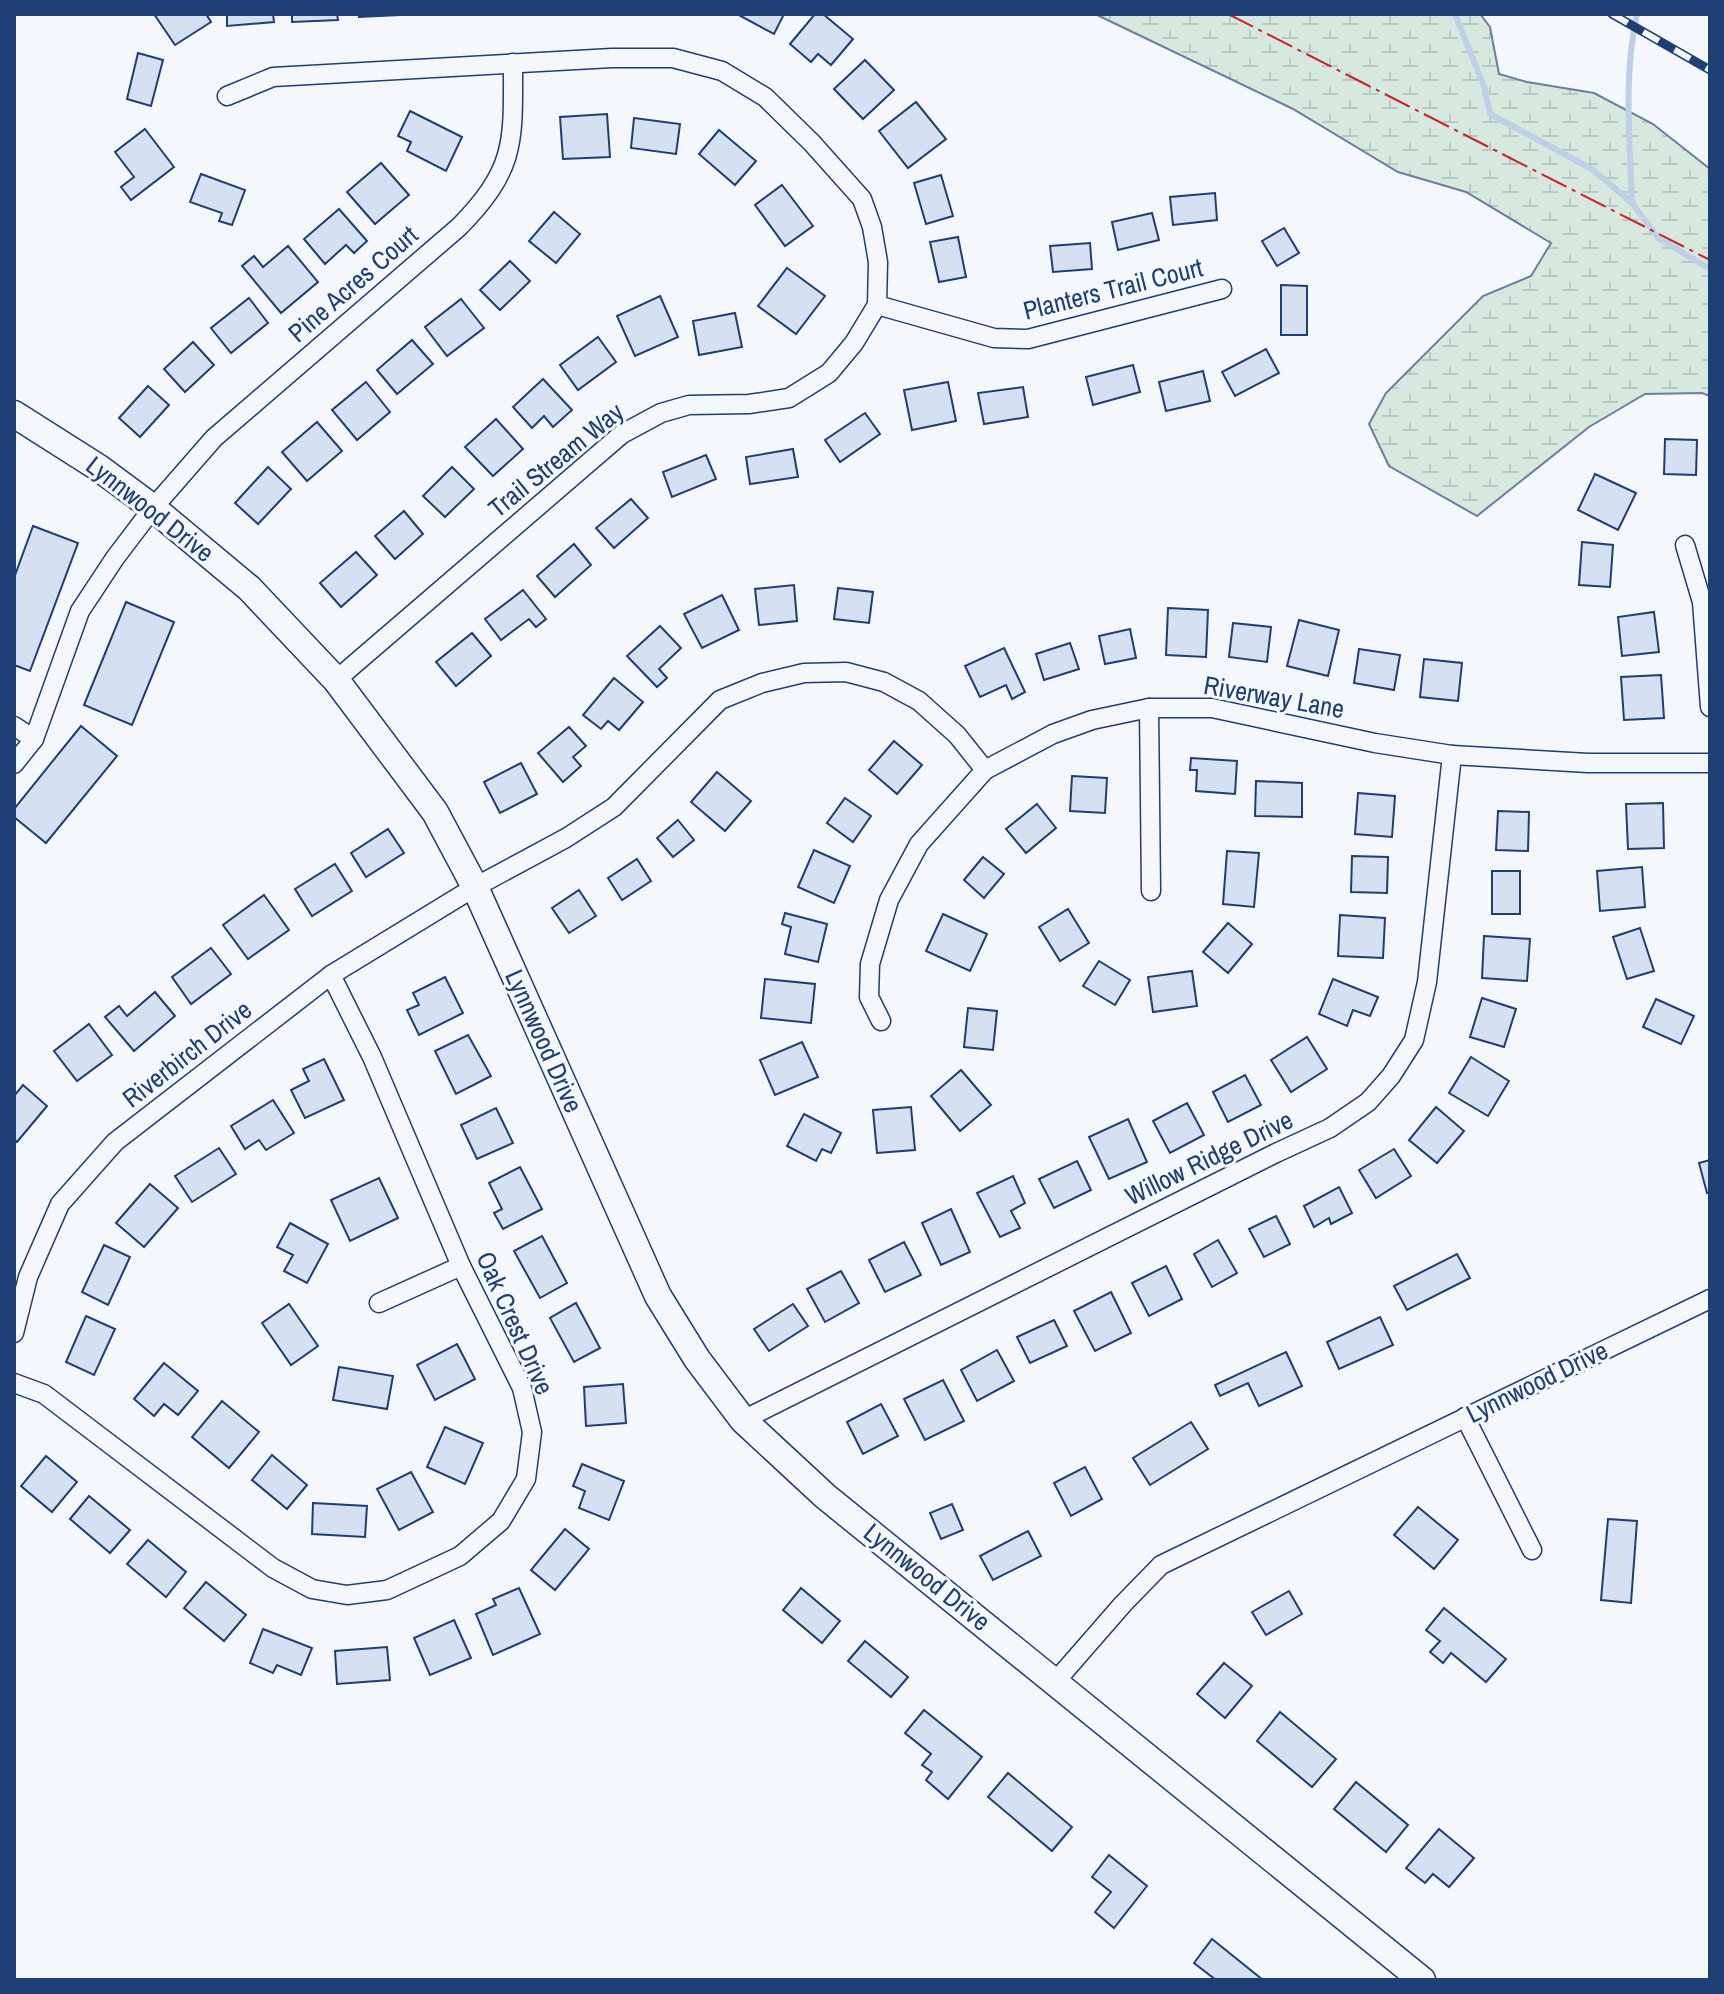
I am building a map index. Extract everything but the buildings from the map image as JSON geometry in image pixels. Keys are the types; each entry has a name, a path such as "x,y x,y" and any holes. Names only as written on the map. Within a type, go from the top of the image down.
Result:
{"street":[{"name":"Trail Stream Way","path":"227,96 273,77 612,58 673,58 722,71 765,97 862,199 872,227 878,262 877,305 854,343 829,373 789,398 749,404 689,405 661,413 622,434 336,680"},
{"name":"Pine Acres Court","path":"14,764 34,739 80,611 153,508 214,438 459,227 485,201 506,166 513,126 513,63"},
{"name":"Planters Trail Court","path":"877,305 994,338 1028,339 1222,289"},
{"name":"Lynnwood Drive","path":"14,414 99,468 153,508 249,588 336,680 435,812 475,887 658,1296 697,1359 743,1420 825,1496 1422,1980"},
{"path":"1685,545 1702,602 1710,707"},
{"name":"Riverbirch Drive","path":"14,1333 28,1277 60,1204 115,1142 331,975 614,807 720,700 762,683 804,673 846,672 884,682 919,701 957,735 985,770"},
{"path":"1149,708 1151,891"},
{"name":"Riverway Lane","path":"881,1021 869,997 870,964 889,900 919,844 985,770 1053,734 1092,720 1149,708 1212,708 1375,743 1452,755 1588,763 1710,763"},
{"path":"14,726 34,739"},
{"name":"Willow Ridge Drive","path":"743,1420 1330,1128 1368,1102 1391,1076 1414,1040 1427,982 1452,755"},
{"name":"Oak Crest Drive","path":"14,1383 44,1394 273,1568 312,1589 347,1595 387,1590 460,1556 501,1521 526,1479 532,1432 522,1388 461,1266 372,1057 331,975"},
{"path":"379,1303 461,1266"},
{"name":"Lynnwood Drive","path":"1055,1682 1161,1565 1710,1299"},
{"path":"1465,1417 1532,1550"}],"green space":[{"path":"1095,14 1480,14 1490,27 1499,74 1594,93 1653,124 1710,169 1710,396 1702,393 1645,394 1589,427 1477,516 1389,466 1369,424 1386,393 1483,296 1531,276 1551,243 1466,192 1398,172 1293,109"}],"waterway":[{"path":"1455,14 1485,89 1490,114 1592,169 1632,203 1658,238 1710,269"},
{"path":"1632,203 1629,84 1637,14"}],"railway":[{"path":"1612,14 1710,70"}],"power":[{"path":"1228,14 1710,260"}]}
